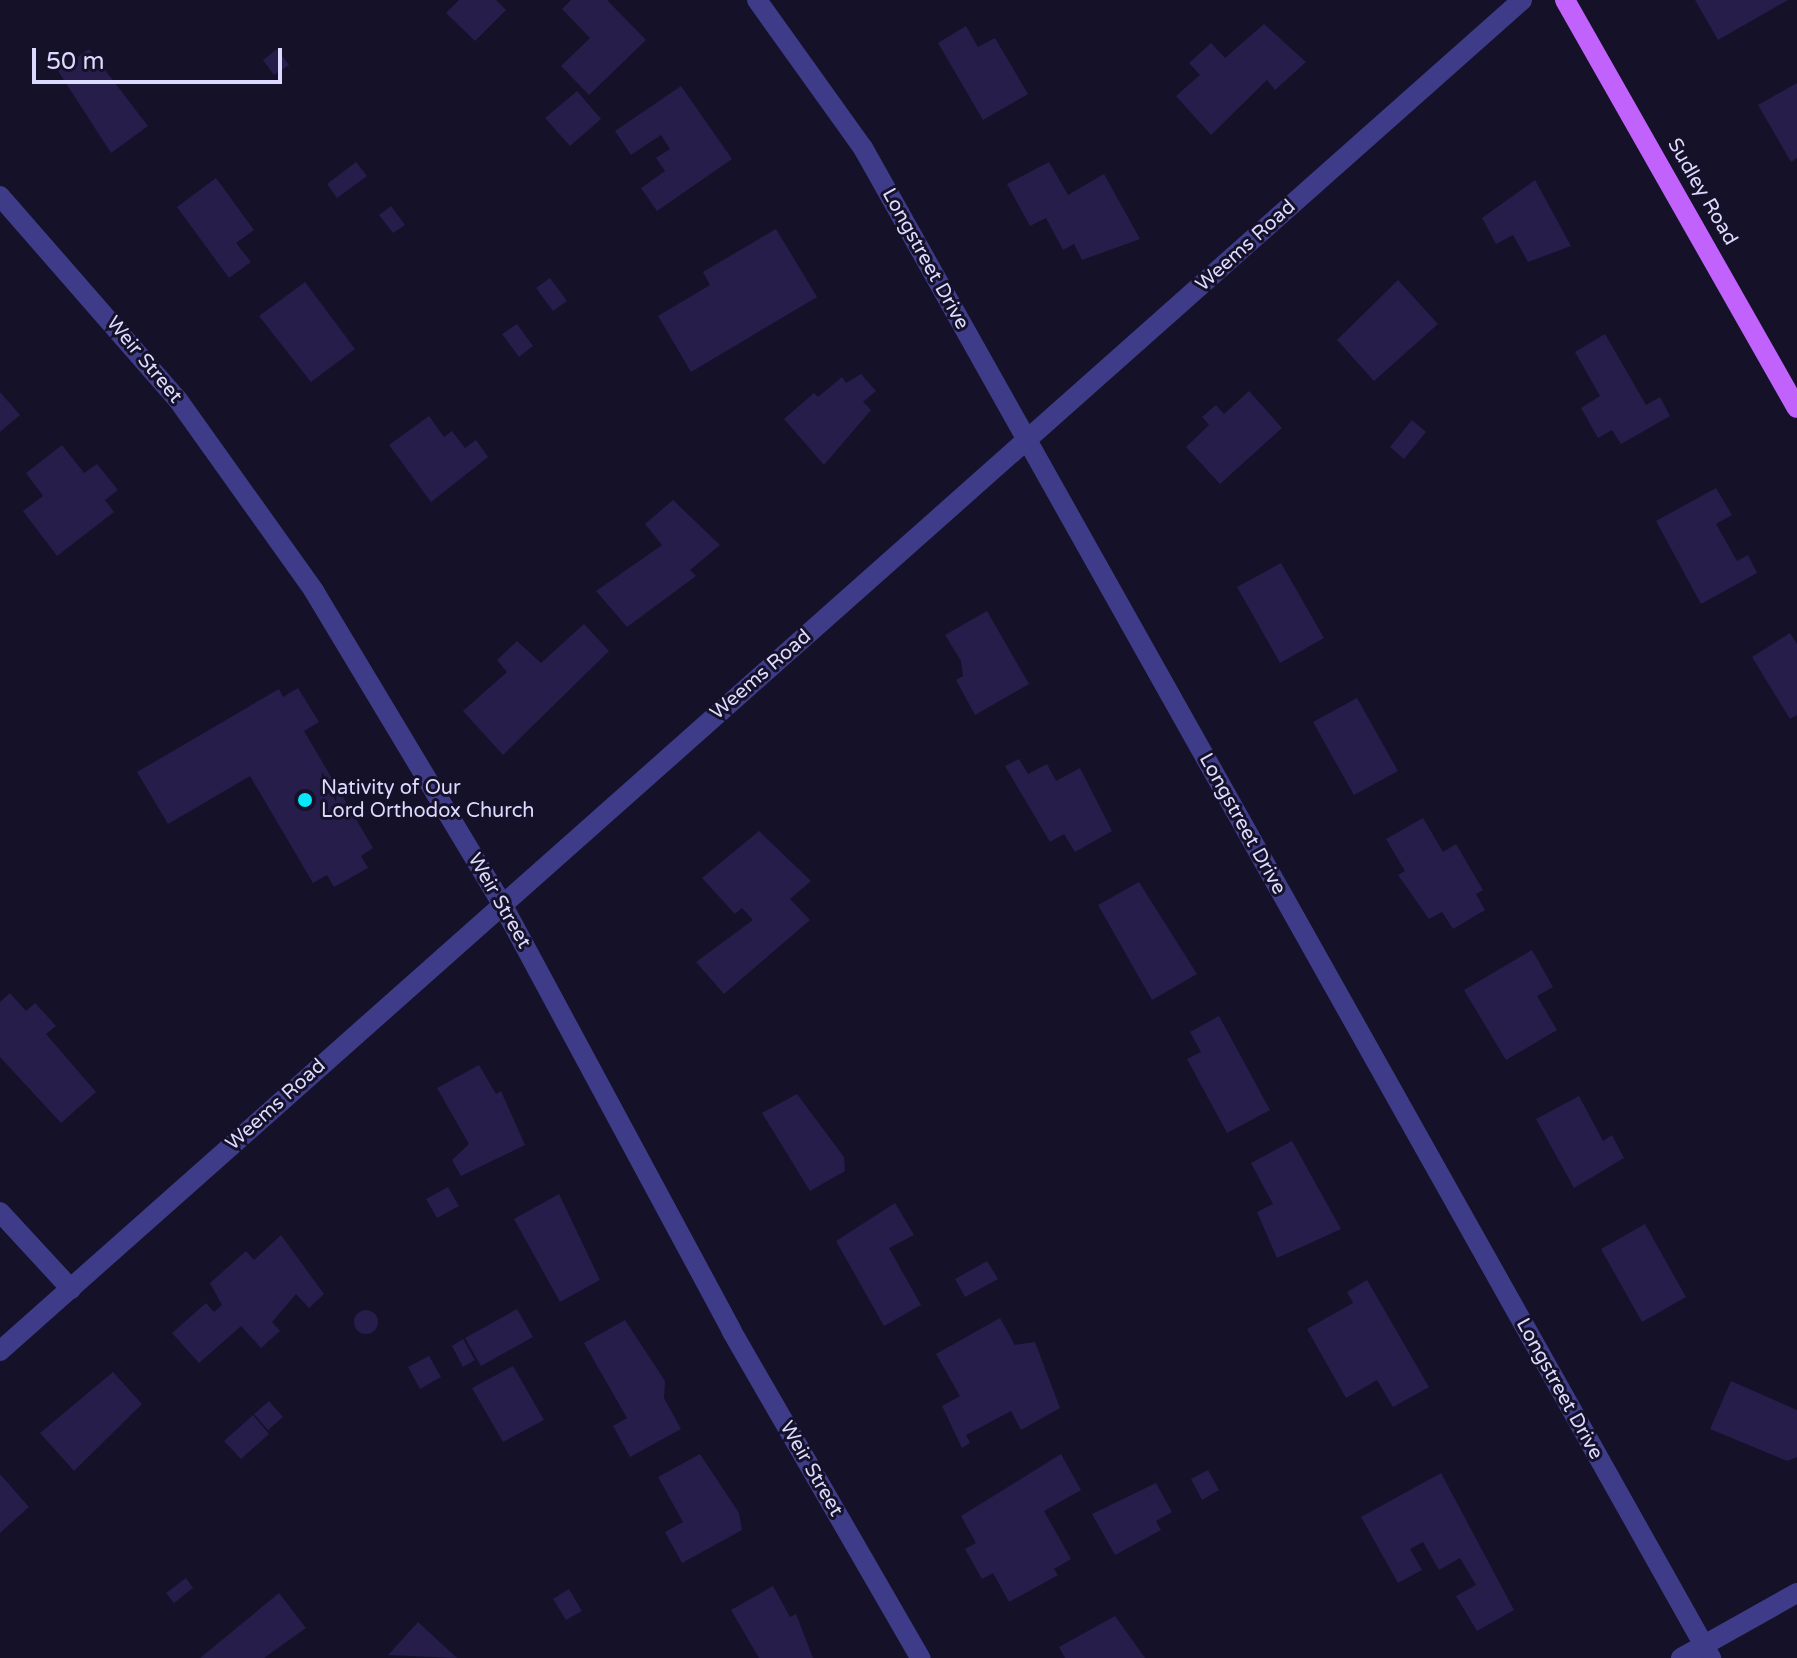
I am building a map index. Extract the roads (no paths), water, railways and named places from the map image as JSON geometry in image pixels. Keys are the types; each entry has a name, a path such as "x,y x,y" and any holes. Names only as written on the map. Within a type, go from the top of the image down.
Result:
{"main road":[{"name":"Sudley Road","path":"1565,0 1797,408"}],"street":[{"name":"Longstreet Drive","path":"757,0 863,148 1026,444 1708,1652"},
{"name":"Weems Road","path":"0,1351 501,902 1026,444 1522,0"},
{"name":"Weir Street","path":"0,196 178,400 263,514 501,902 731,1330 920,1658"},
{"path":"0,1212 71,1289"},
{"path":"1681,1658 1708,1652 1797,1593"}],"place":[{"name":"Nativity of Our Lord Orthodox Church","path":"305,800"}]}
